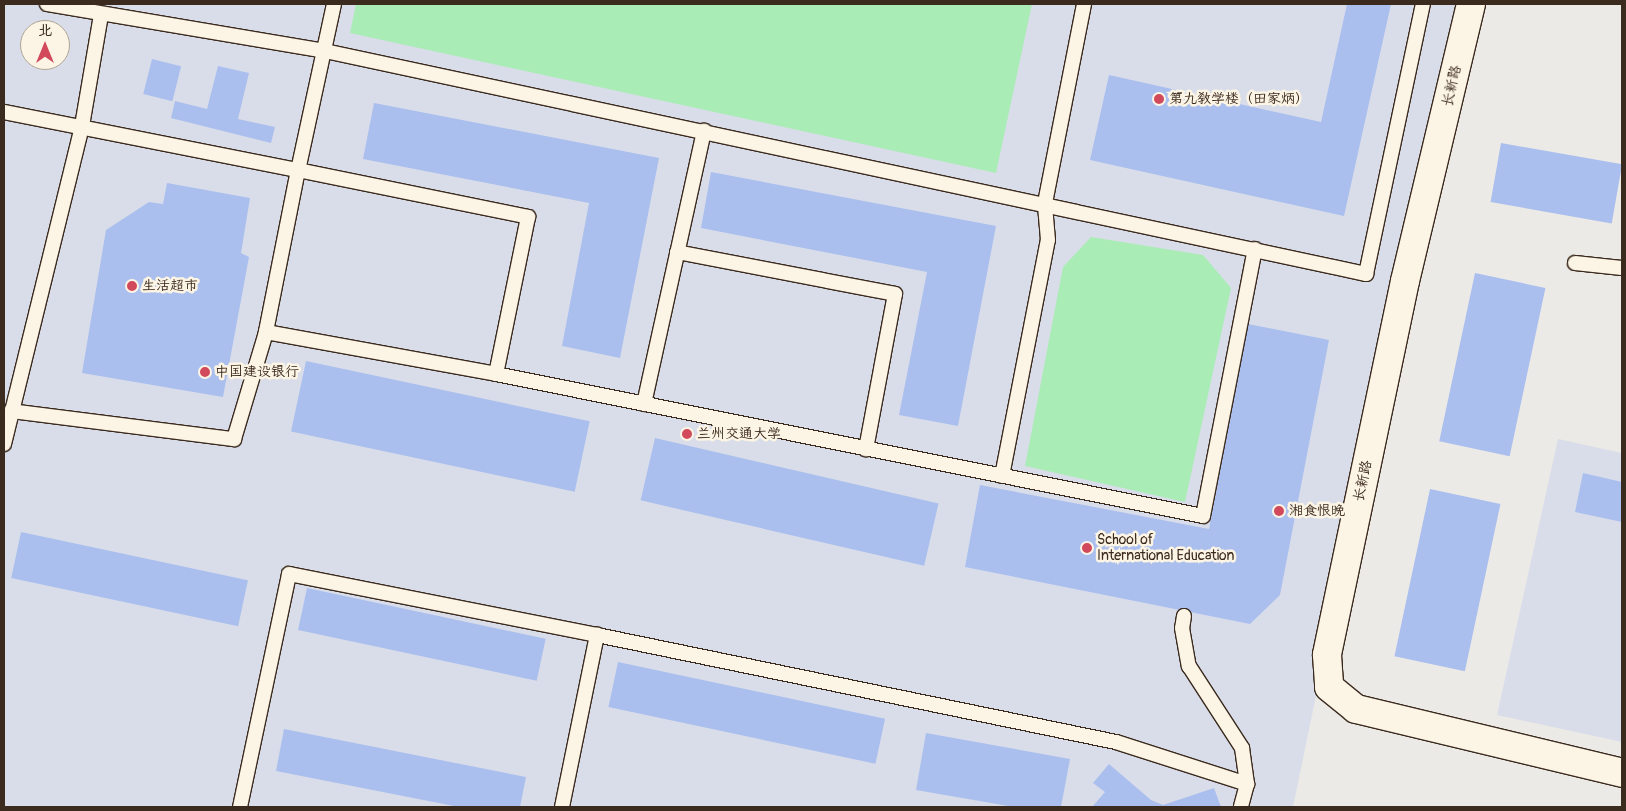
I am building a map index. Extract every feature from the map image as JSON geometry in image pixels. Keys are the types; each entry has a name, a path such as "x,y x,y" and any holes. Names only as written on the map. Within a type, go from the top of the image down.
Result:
{"street":[{"name":"长新路","path":"1471,4 1389,358 1327,655 1329,687 1356,709 1622,773"}],"lane":[{"path":"47,4 101,15 325,50 1045,203 1366,274 1423,4"},
{"path":"11,411 234,439 266,332 298,170 334,4"},
{"path":"1002,476 1048,240 1045,203 1084,4"},
{"path":"4,444 82,126 101,15"},
{"path":"4,112 82,126 528,217 496,374"},
{"path":"644,404 704,131"},
{"path":"266,332 496,374 1002,476 1202,520 1255,249"},
{"path":"677,252 895,294 866,449"},
{"path":"1575,263 1622,268"},
{"path":"240,807 289,574 597,635 1116,742 1246,784"},
{"path":"1184,616 1182,628 1189,666 1242,748 1246,784 1241,807"},
{"path":"562,807 597,635"}],"shaded area":[{"name":"兰州交通大学","path":"4,4 1459,4 1293,807 4,807"},
{"path":"1558,439 1622,453 1622,742 1497,715"}],"green space":[{"path":"356,4 1032,4 996,173 350,33"},
{"path":"1091,237 1203,255 1231,288 1185,502 1025,466 1063,267"}],"building":[{"name":"第九教学楼（田家炳）","path":"1347,4 1391,4 1344,216 1090,160 1109,75 1321,122"},
{"path":"152,59 181,66 172,101 143,94"},
{"path":"218,66 249,73 238,119 275,127 271,143 171,118 175,101 207,109"},
{"path":"374,103 659,158 620,358 562,346 589,203 363,159"},
{"path":"1501,143 1622,164 1612,223 1491,202"},
{"path":"711,172 996,226 958,426 899,415 927,272 701,228"},
{"path":"167,183 250,198 241,253 249,257 223,397 82,373 106,230 149,202 163,204"},
{"path":"1475,273 1545,288 1510,456 1439,441"},
{"path":"1248,324 1329,340 1280,595 1250,624 965,567 980,485 1209,529"},
{"path":"306,361 590,421 575,492 291,431"},
{"path":"655,438 939,503 924,566 641,500"},
{"path":"1583,473 1622,482 1622,522 1575,512"},
{"path":"1430,489 1500,504 1465,671 1394,656"},
{"path":"21,532 248,580 238,626 11,578"},
{"path":"307,588 546,639 537,681 298,630"},
{"path":"618,662 885,719 875,764 608,707"},
{"path":"284,729 526,777 520,807 459,807 276,771"},
{"path":"926,733 1070,759 1061,807 1014,807 916,790"},
{"path":"1109,764 1151,800 1163,805 1214,788 1221,807 1092,807 1105,792 1093,783"}],"place":[{"name":"第九教学楼（田家炳）","path":"1159,99"},
{"name":"生活超市","path":"132,286"},
{"name":"中国建设银行","path":"205,372"},
{"name":"兰州交通大学","path":"687,434"},
{"name":"湘食恨晚","path":"1279,511"},
{"name":"School of International Education","path":"1087,548"}]}
